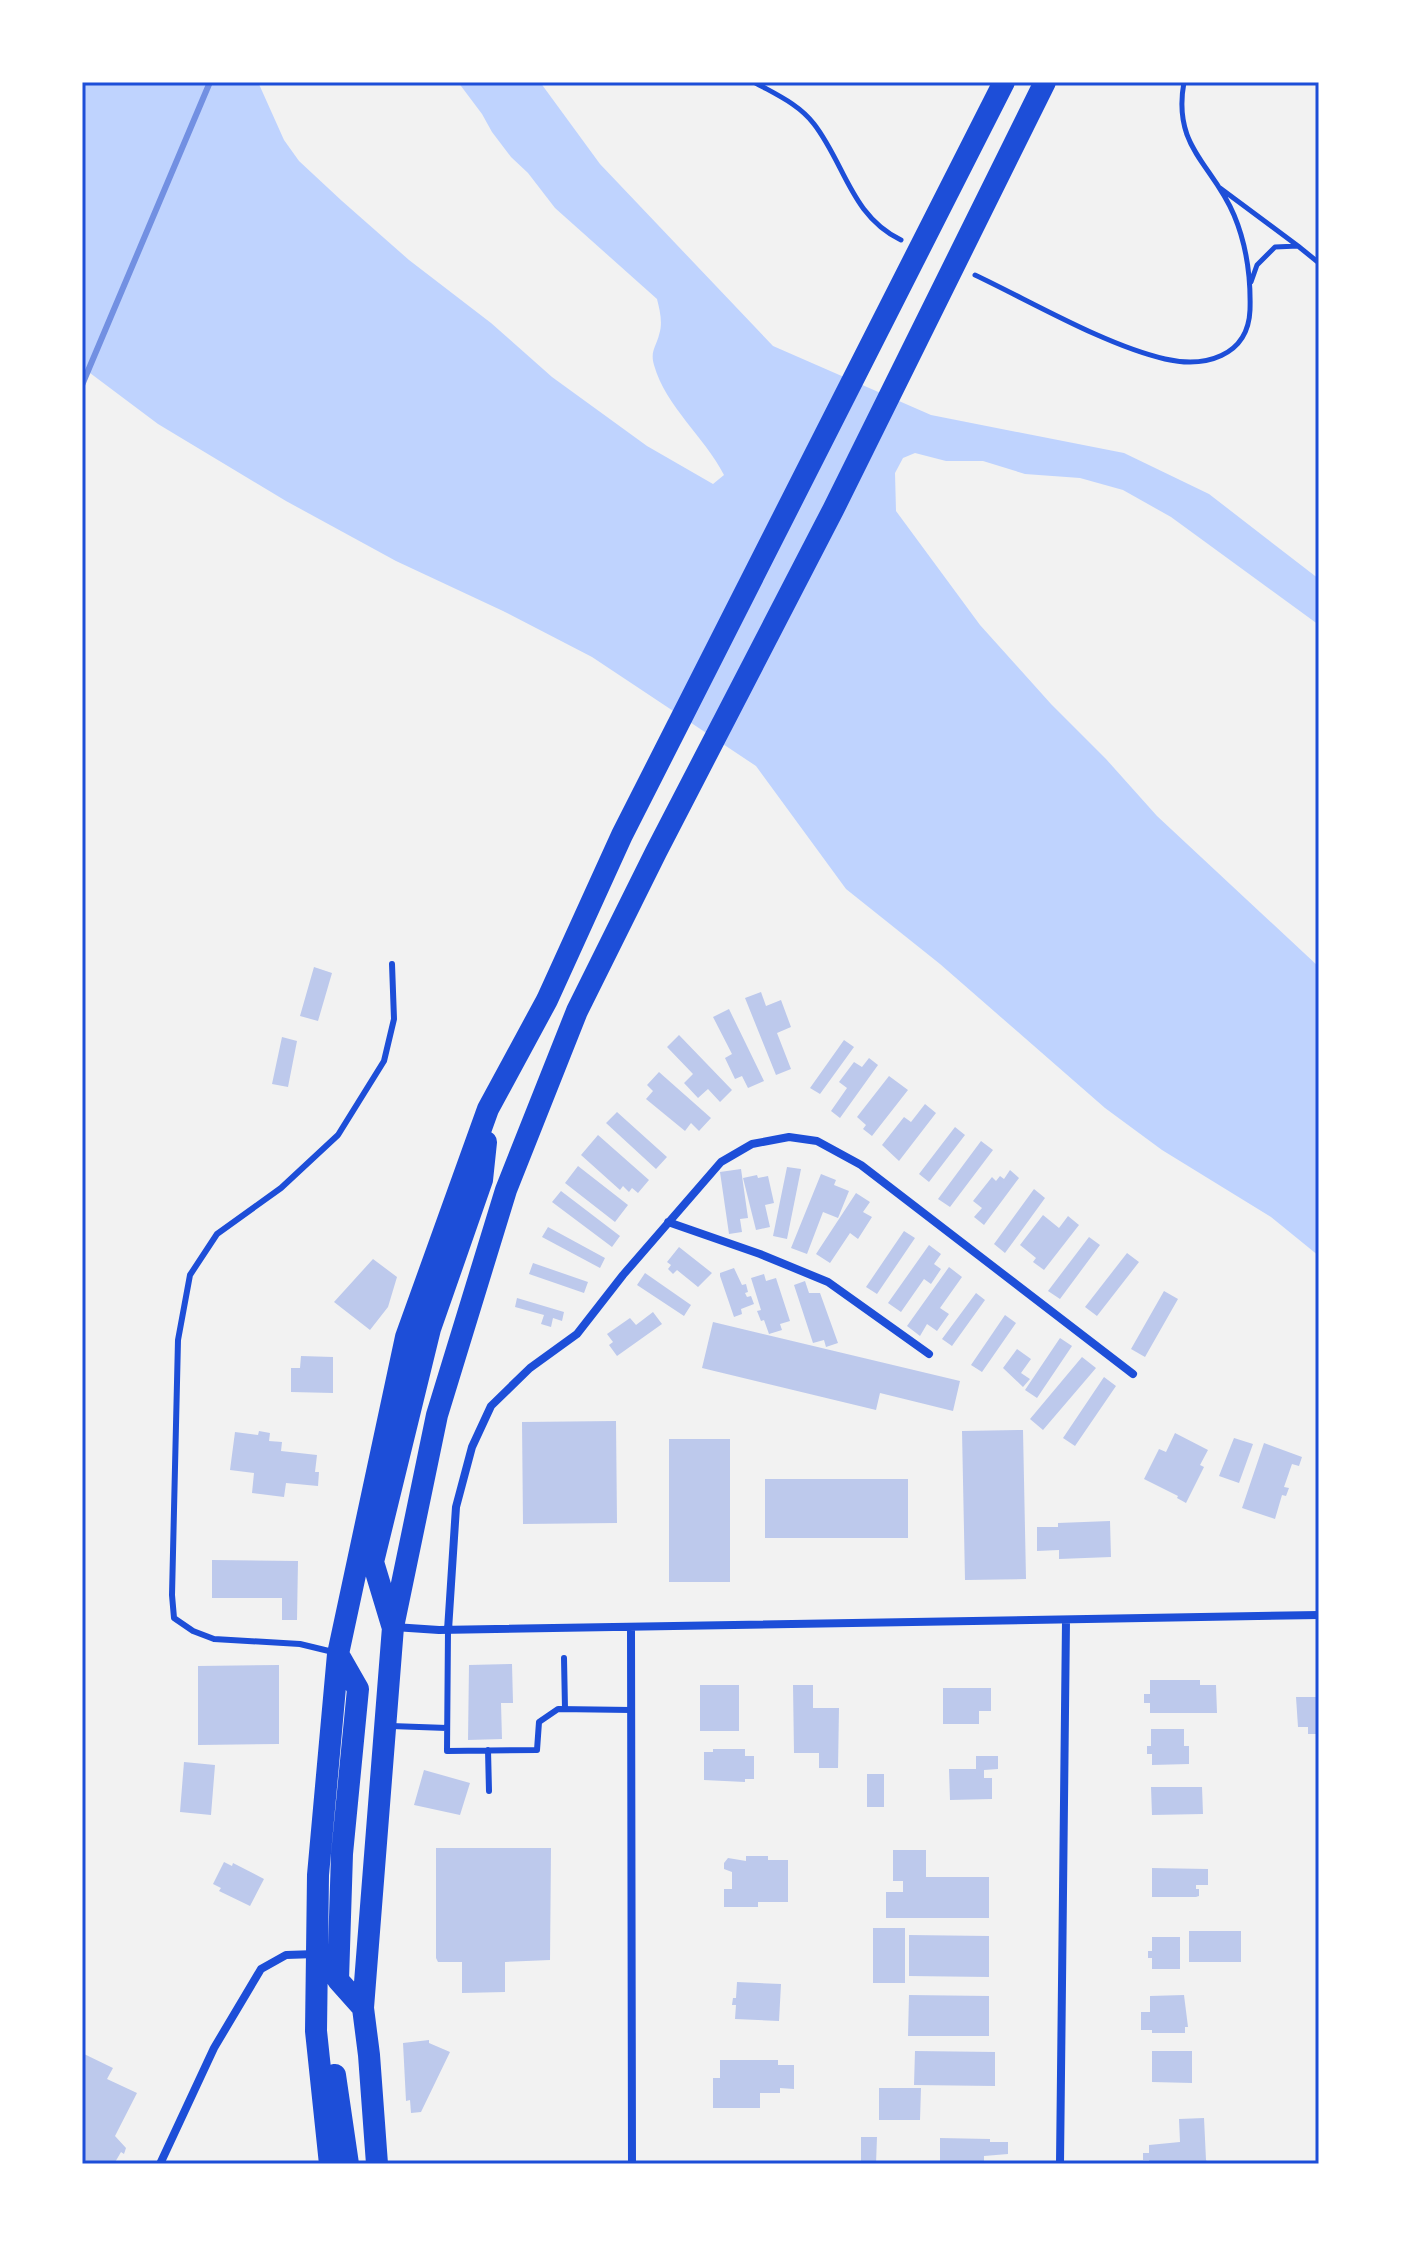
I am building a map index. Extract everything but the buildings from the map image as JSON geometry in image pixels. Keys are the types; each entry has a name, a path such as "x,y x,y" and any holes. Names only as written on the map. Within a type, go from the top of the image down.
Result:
{"highway":[{"path":"377,2164 363,2008 393,1627 437,1415 506,1190 577,1011 833,510 1045,82"},
{"path":"330,2164 316,2031 318,1875 338,1654 406,1337 488,1109 547,1000 622,835 1002,87"},
{"path":"393,1627 373,1562 430,1329 482,1180 488,1109"},
{"path":"338,1654 358,1689 342,1854 338,1980 363,2008"},
{"path":"316,2031 332,2056 348,2164"}],"street":[{"path":"448,1630 456,1507 472,1447 491,1406 530,1368 577,1334 721,1162 752,1144 789,1137 817,1141 861,1165 1133,1374"},
{"path":"668,1222 828,1282 929,1354"},
{"path":"393,1627 448,1630 1319,1615"},
{"path":"1060,2164 1066,1621"},
{"path":"631,1627 632,2164"},
{"path":"160,2164 214,2048 261,1969 286,1955 317,1954"}],"lane":[{"path":"338,1654 300,1644 214,1639 193,1631 174,1618 178,1340 190,1275 217,1234 281,1188 338,1135 384,1061 394,1019 392,964"},
{"path":"448,1630 447,1751 537,1750 539,1722 558,1709 631,1710"},
{"path":"564,1658 565,1709"},
{"path":"384,1725 447,1728"},
{"path":"488,1750 489,1791"}],"path":[{"path":"754,82 804,111 826,142 857,202 886,233 915,246"},
{"path":"971,273 1114,341 1165,359 1194,362 1216,358 1232,350 1243,338 1249,323 1251,283 1233,211 1202,165 1186,131 1184,82"},
{"path":"1216,185 1319,263"},
{"path":"1251,283 1257,265 1275,247 1298,246"}],"water":[{"path":"82,82 258,82 284,140 299,161 342,201 552,377 647,446 713,484 724,475 667,394 654,365 653,353 661,326 657,299 555,208 528,173 511,157 458,82 540,82 600,164 773,346 931,415 1124,453 1209,494 1319,579 1319,625 1171,517 1123,490 1080,478 1025,474 983,461 946,461 915,453 903,458 895,473 896,511 980,625 1157,816 1319,967 1319,1256 1271,1217 1162,1150 1105,1108 940,964 846,889 756,766 592,657 396,561 286,501 158,424 82,367"}],"railway":[{"path":"82,385 210,82"}]}
